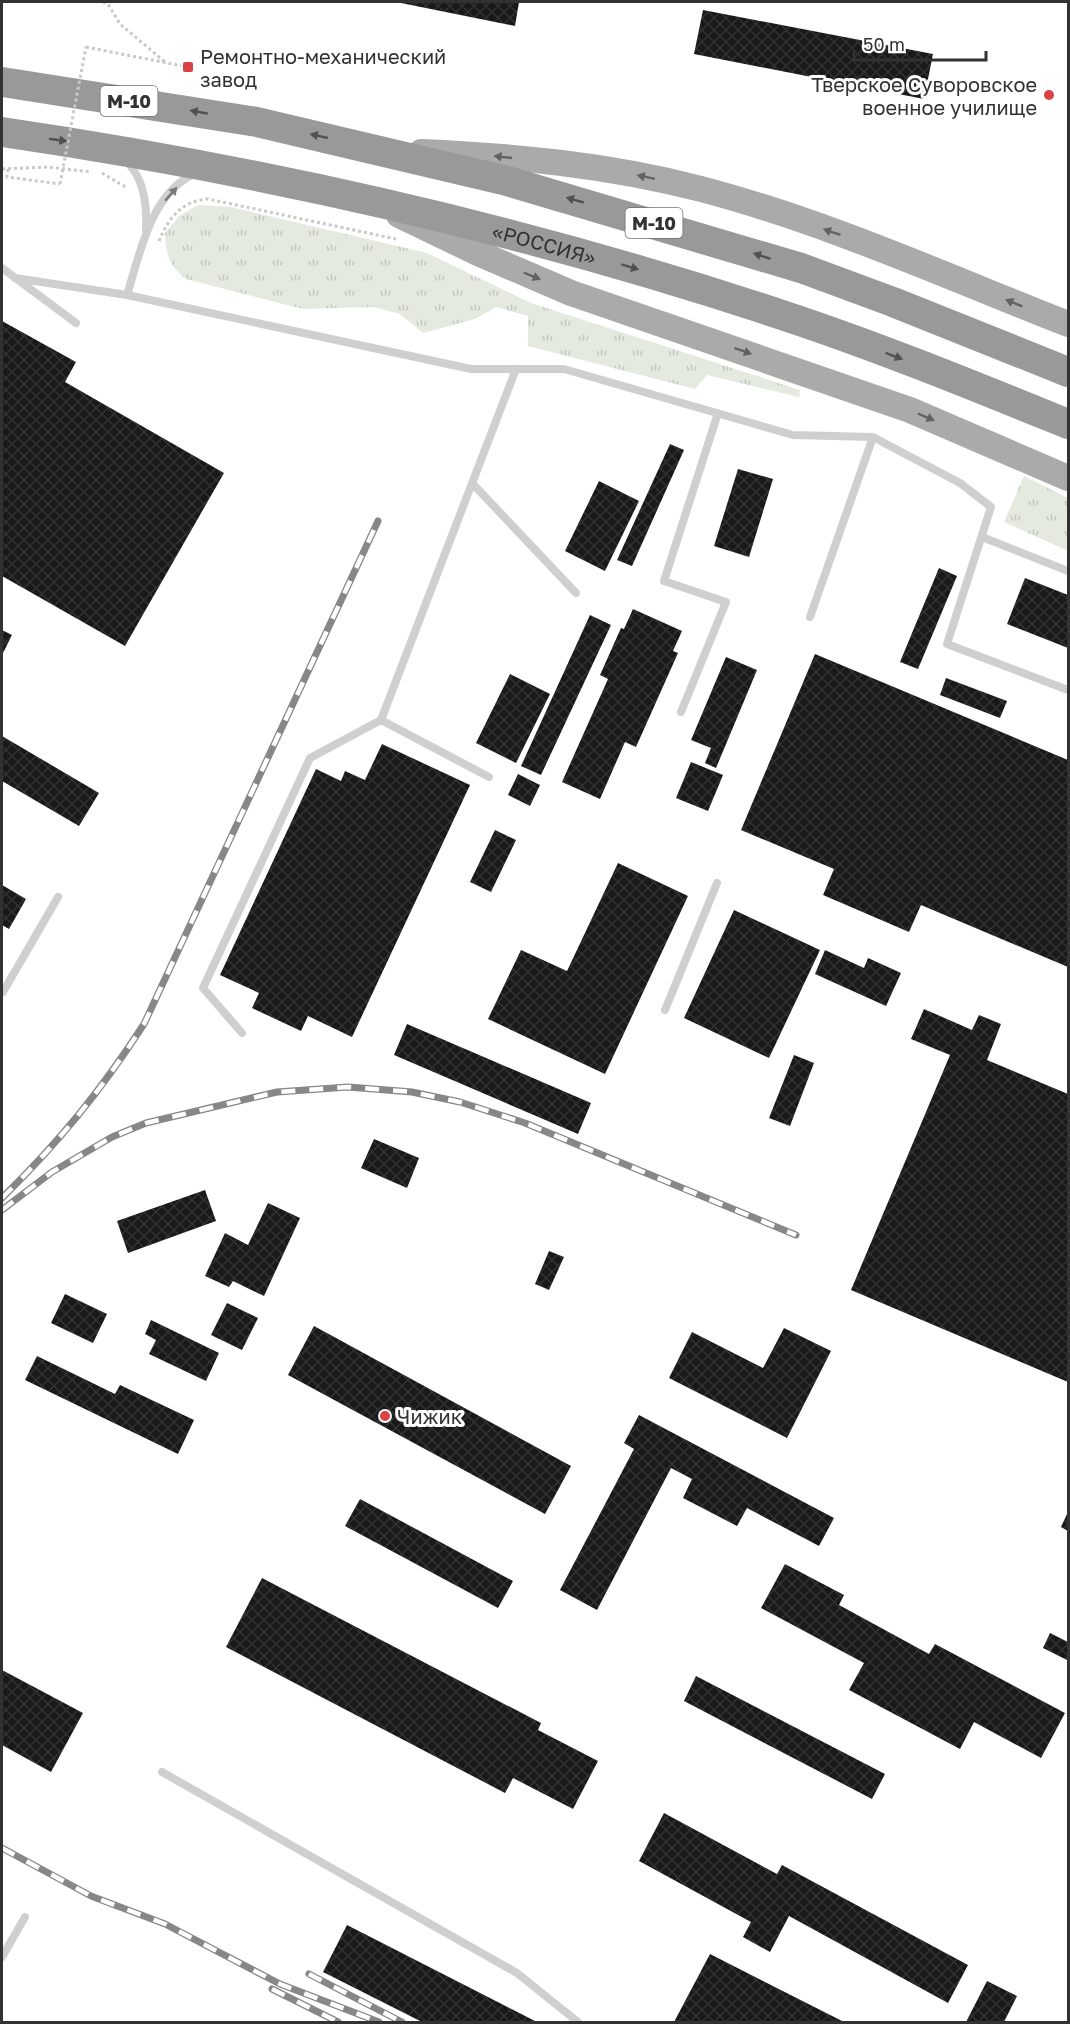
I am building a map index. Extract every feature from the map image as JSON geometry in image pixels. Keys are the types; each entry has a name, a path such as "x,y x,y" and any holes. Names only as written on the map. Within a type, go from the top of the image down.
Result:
{"highway":[{"name":"М-10","path":"2,82 257,122 507,181 708,238 857,288 1068,372"},
{"name":"«РОССИЯ»","path":"2,132 213,166 432,213 599,258 774,312 1068,424"}],"main road":[{"path":"376,149 478,154 562,163 608,169 700,189 859,242 1068,324"},
{"path":"364,198 478,253 571,293 910,410 1068,478"}],"lane":[{"path":"115,149 133,168 141,185 146,203 145,238"},
{"path":"128,295 145,238 159,208 174,189 189,176 213,166"},
{"path":"2,268 76,323"},
{"path":"15,278 128,295 471,369 564,369 794,435 873,437 960,483 992,507 947,644 1068,690"},
{"path":"242,1033 202,988 310,758 381,720 516,369"},
{"path":"681,712 726,602 664,581 718,413"},
{"path":"810,617 873,437"},
{"path":"472,483 576,593"},
{"path":"982,537 1068,571"},
{"path":"381,720 489,777"},
{"path":"665,1010 717,882"},
{"path":"3,992 58,897"},
{"path":"162,1772 517,1973 578,2022"},
{"path":"2,1958 25,1917"}],"path":[{"path":"103,2 108,3 120,24 167,63"},
{"path":"8,169 7,177 60,184 86,47 188,67"},
{"path":"2,169 47,167 101,173 119,181 133,196"}],"green space":[{"path":"198,205 231,207 427,253 531,303 800,390 799,397 707,375 695,389 528,346 528,316 496,307 475,319 423,333 400,314 374,307 303,309 186,279 170,259 165,233 179,216"},
{"path":"1024,476 1068,498 1068,551 1004,522"}],"building":[{"path":"396,2 519,2 515,26"},
{"path":"703,10 933,54 924,99 694,54"},
{"path":"2,321 76,362 65,382 224,473 125,646 2,576"},
{"path":"670,444 684,450 632,566 617,560"},
{"path":"738,469 773,479 749,557 714,546"},
{"path":"599,481 639,501 605,571 565,551"},
{"path":"939,568 957,576 918,669 900,662"},
{"path":"1025,578 1068,595 1068,648 1007,624"},
{"path":"633,609 682,631 673,651 678,653 636,747 625,742 600,799 562,782 608,679 600,675 621,628 624,629"},
{"path":"590,615 611,625 541,775 521,766"},
{"path":"2,630 12,635 2,655"},
{"path":"815,654 1068,760 1068,967 921,905 909,932 823,895 834,869 741,830"},
{"path":"726,657 757,670 716,768 705,763 711,748 691,740"},
{"path":"510,674 550,694 516,763 476,743"},
{"path":"946,678 1007,701 1000,718 940,695"},
{"path":"2,736 99,793 79,826 2,781"},
{"path":"382,744 470,785 352,1037 308,1016 301,1031 252,1008 259,993 220,975 316,769 341,781 345,771 365,780"},
{"path":"691,762 723,775 708,811 676,798"},
{"path":"518,774 540,785 530,806 508,795"},
{"path":"495,830 516,840 491,892 470,882"},
{"path":"618,863 688,896 605,1074 488,1019 521,950 567,971"},
{"path":"2,885 26,899 9,929 2,925"},
{"path":"734,910 820,950 769,1058 684,1018"},
{"path":"825,950 864,968 868,958 901,973 886,1006 815,974"},
{"path":"924,1009 972,1030 979,1015 1001,1024 987,1060 1068,1094 1068,1382 851,1290 950,1055 911,1039"},
{"path":"407,1024 591,1103 578,1134 394,1055"},
{"path":"794,1055 814,1063 790,1126 769,1118"},
{"path":"374,1139 419,1158 407,1188 361,1168"},
{"path":"205,1190 216,1221 128,1253 117,1221"},
{"path":"268,1203 300,1218 264,1296 233,1281 229,1287 205,1276 225,1233 248,1245"},
{"path":"549,1251 564,1257 549,1290 535,1284"},
{"path":"65,1294 107,1314 93,1343 51,1323"},
{"path":"227,1303 258,1318 242,1350 211,1335"},
{"path":"151,1320 219,1353 206,1381 149,1354 156,1340 145,1334"},
{"path":"314,1326 571,1466 545,1514 288,1375"},
{"path":"784,1328 831,1351 787,1438 669,1378 692,1332 763,1368"},
{"path":"37,1356 115,1394 120,1385 194,1420 178,1454 25,1380"},
{"path":"639,1415 834,1518 819,1546 747,1508 737,1526 683,1498 692,1479 671,1468 597,1610 560,1590 634,1449 624,1443"},
{"path":"360,1499 513,1581 498,1608 345,1526"},
{"path":"1068,1512 1068,1531 1061,1527"},
{"path":"785,1564 844,1595 839,1605 929,1654 935,1644 1065,1713 1041,1758 974,1722 960,1749 849,1690 864,1663 761,1608"},
{"path":"262,1578 541,1723 538,1730 598,1761 573,1809 513,1778 505,1793 226,1647"},
{"path":"1050,1633 1068,1642 1067,1660 1043,1648"},
{"path":"2,1670 83,1713 51,1772 2,1745"},
{"path":"696,1676 885,1774 872,1799 684,1701"},
{"path":"664,1813 777,1874 782,1865 968,1965 948,2003 789,1916 770,1952 743,1937 751,1922 639,1861"},
{"path":"347,1925 537,2022 422,2022 323,1972"},
{"path":"710,1954 844,2022 674,2022"},
{"path":"987,1981 1017,1996 1004,2022 966,2022"}],"railway":[{"path":"2,1198 78,1116 144,1024 378,521"},
{"path":"2,1210 52,1172 112,1137 146,1123 277,1092 348,1087 412,1092 460,1102 525,1123 796,1235"},
{"path":"2,1848 91,1896 165,1924 280,1984 379,2022"},
{"path":"309,1974 402,2022"},
{"path":"272,1989 338,2022"}],"place":[{"name":"Ремонтно-механический завод","path":"188,67"},
{"name":"Тверское Суворовское военное училище","path":"1049,95"},
{"name":"Чижик","path":"385,1416"}]}
